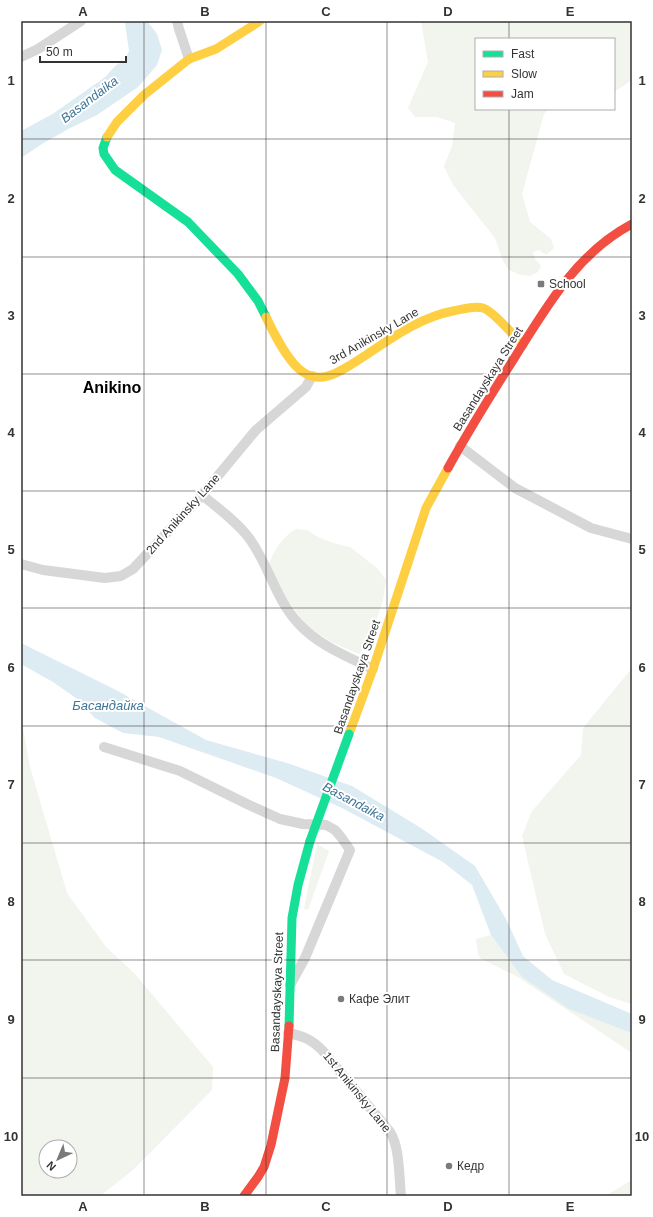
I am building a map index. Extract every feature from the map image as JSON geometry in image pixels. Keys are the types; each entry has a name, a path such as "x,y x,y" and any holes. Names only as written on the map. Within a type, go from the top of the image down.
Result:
{"street":[{"path":"21,57 38,49 81,21"},
{"path":"177,21 189,59"},
{"path":"260,21 216,49 189,59 144,95 117,122 108,135 103,148 104,154 115,170 188,222 238,274 258,301 272,329 294,364 303,372 312,376"},
{"name":"Basandayskaya Street","path":"244,1196 260,1176 266,1163 275,1132 286,1065 291,928 299,876 310,841 372,669 426,508 460,446 556,293 581,263 615,233 632,224"},
{"name":"3rd Anikinsky Lane","path":"312,376 324,377 346,368 398,334 438,314 471,308 483,308 494,316 523,345"},
{"name":"2nd Anikinsky Lane","path":"21,564 42,570 105,578 120,576 133,569 202,495 256,430 306,387 312,376"},
{"path":"460,446 515,488 591,528 632,539"},
{"path":"202,495 228,516 249,538 260,556 282,601 298,623 322,644 372,669"},
{"path":"104,747 180,771 280,819 303,824 326,826 335,830 342,837 350,850 305,958 290,986"},
{"name":"1st Anikinsky Lane","path":"288,1033 301,1035 314,1042 390,1132 394,1139 396,1148 401,1196"}],"shaded area":[{"path":"421,21 632,21 632,80 615,91 615,38 475,38 475,110 549,110 544,114 522,194 530,222 551,239 554,248 546,255 539,250 533,252 535,259 541,266 538,272 530,276 521,275 509,270 503,261 495,238 453,185 444,166 452,146 455,123 437,117 415,117 408,108 428,62"},
{"path":"296,529 307,530 318,537 333,543 350,547 378,569 386,580 383,600 369,643 359,654 331,642 306,625 276,584 268,569 278,546"},
{"path":"632,668 632,1004 609,997 564,974 545,934 522,836 532,811 581,755 583,728"},
{"path":"21,718 30,767 67,893 106,947 135,974 213,1067 212,1090 133,1170 100,1196 21,1196"},
{"path":"317,844 329,851 308,910 304,909"},
{"path":"491,935 522,977 632,1033 632,1053 516,976 480,958 476,939"},
{"path":"632,1180 632,1196 605,1196"}],"water":[{"path":"124,21 147,21 157,34 162,50 157,65 138,87 97,115 54,136 21,158 21,138 93,101 118,76 129,51"},
{"name":"Басандайка","path":"21,643 116,690 206,740 287,763 352,786 421,828 475,866 506,919 523,956 552,980 632,1014 632,1033 569,1009 522,977 491,935 472,885 443,862 342,808 276,778 159,737 123,733 95,718 76,698 53,682 21,664"}],"waterway":[{"name":"Basandaika","path":"21,143 58,123 112,85 123,73"}],"traffic: fast":[{"path":"107,137 103,148 104,154 115,170 188,222 238,274 258,301 266,317"},
{"path":"310,841 349,734"},
{"path":"289,1026 292,918 298,885 310,841"}],"traffic: slow":[{"path":"107,137 117,122 144,95 189,59 216,49 260,21"},
{"path":"266,317 277,339 292,362 305,373 315,377 334,374 351,365 408,328 430,318 472,307 479,307 487,310 498,319 523,345"},
{"path":"349,734 373,669 426,508 448,468"}],"traffic: jam":[{"path":"448,468 498,384 539,319 565,282 579,265 595,250 612,236 632,224"},
{"path":"244,1196 264,1167 271,1145 285,1078 289,1026"}],"place":[{"name":"School","path":"541,284"},
{"name":"Кафе Элит","path":"341,999"},
{"name":"Кедр","path":"449,1166"}],"district":[{"name":"Anikino","path":"112,387"}]}
